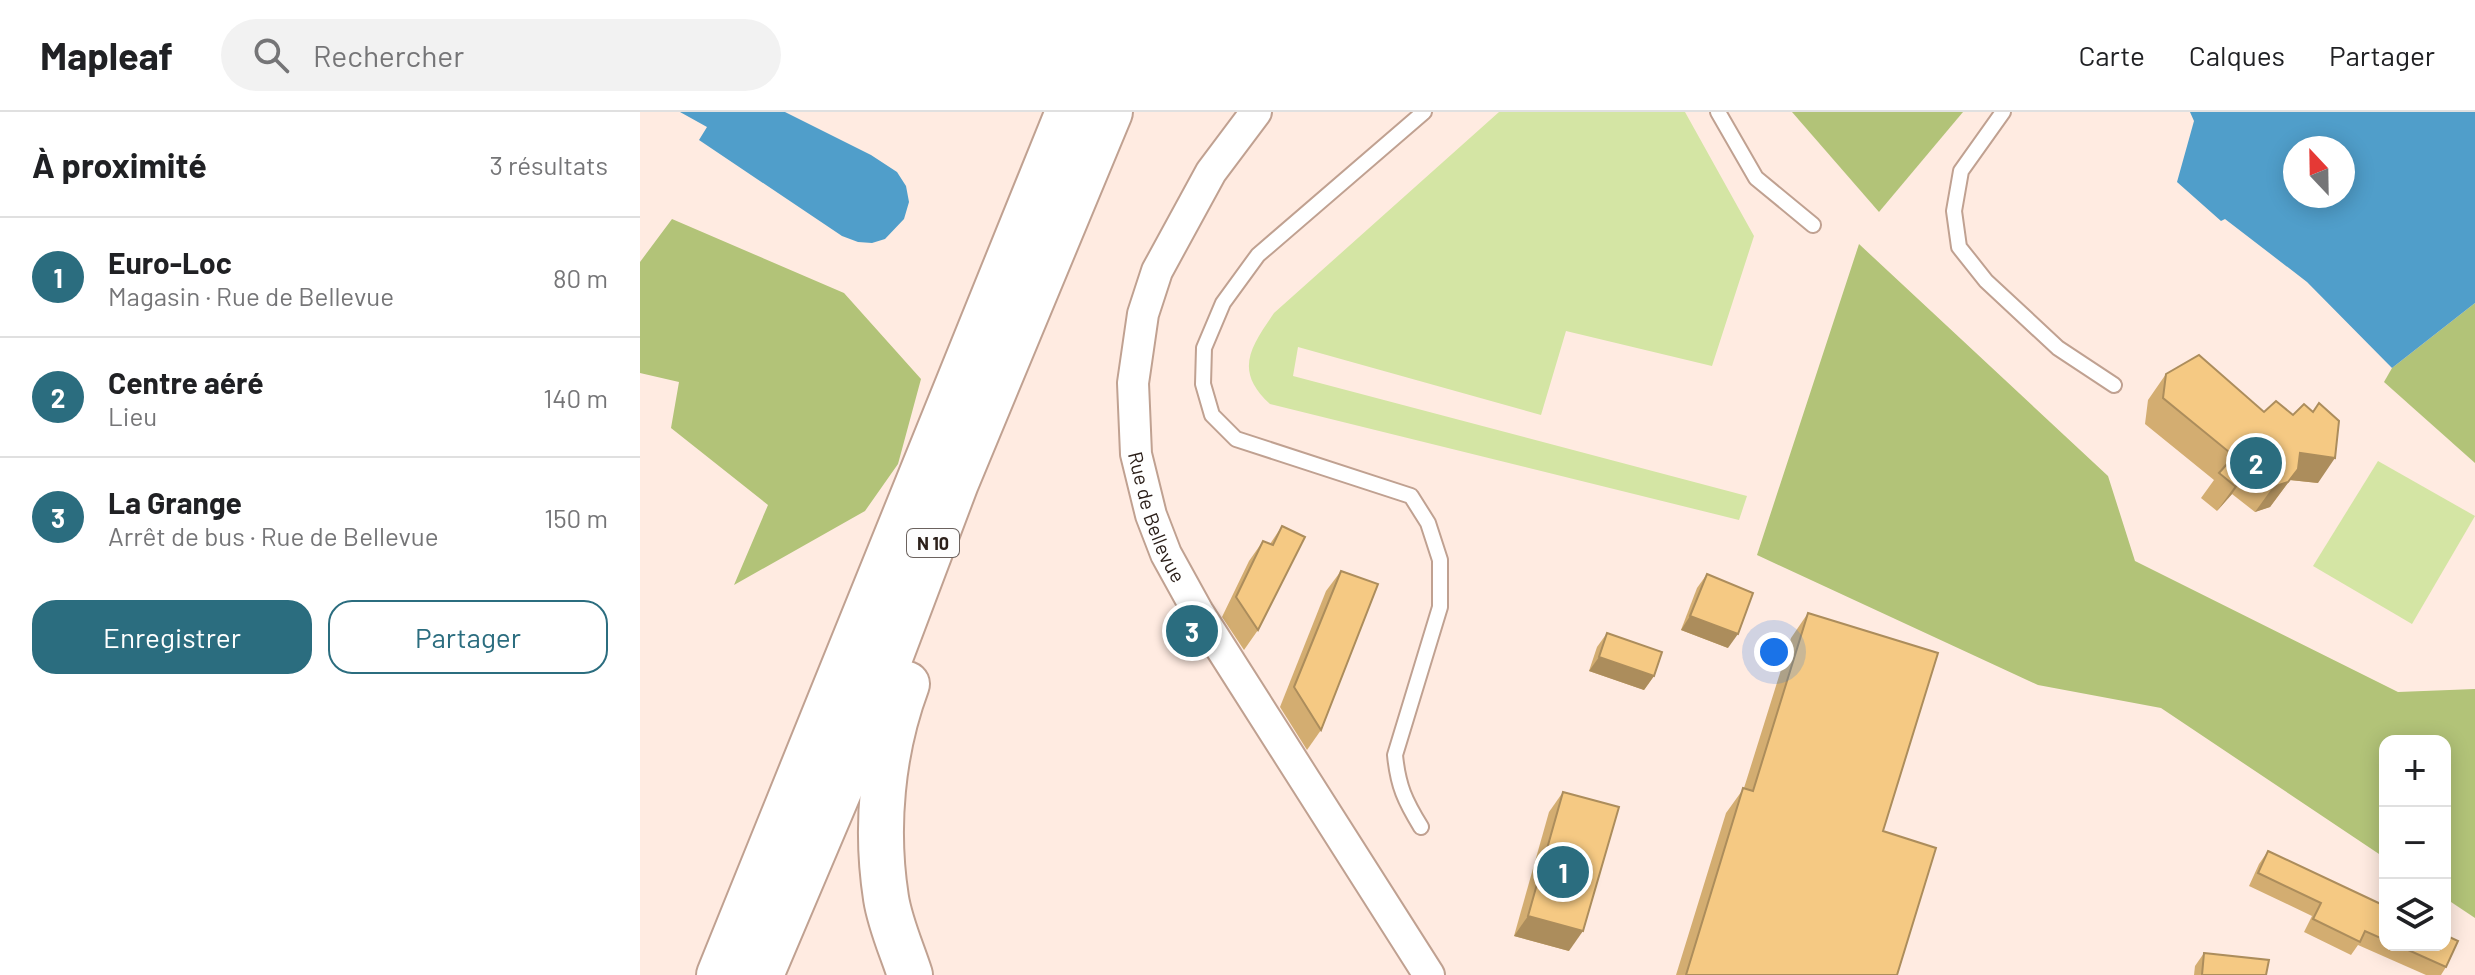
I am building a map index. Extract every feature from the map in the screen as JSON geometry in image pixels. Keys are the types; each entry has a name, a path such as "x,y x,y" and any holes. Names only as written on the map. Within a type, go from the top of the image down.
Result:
{"highway":[{"name":"N 10","path":"719,975 1068,112"},
{"name":"N 10","path":"761,975 845,777 956,483 1110,112"},
{"path":"910,975 886,900 880,819 888,757 903,693 1121,112"},
{"path":"701,975 841,675"}],"street":[{"name":"Rue de Bellevue","path":"1256,112 1211,172 1157,271 1143,314 1133,383 1136,454 1151,515 1166,554 1198,612 1429,975"}],"lane":[{"path":"1421,827 1403,799 1395,755 1440,607 1440,560 1428,523 1411,496 1236,439 1212,415 1203,384 1204,348 1223,303 1258,255 1424,112"},
{"path":"1718,112 1756,178 1813,225"},
{"path":"2003,112 1961,171 1954,211 1959,247 1986,281 2058,348 2114,385"}],"green space":[{"path":"1499,112 1685,112 1754,236 1712,366 1566,331 1541,415 1298,347 1293,376 1747,496 1739,520 1270,404 1252,381 1249,370 1253,348 1274,313"},
{"path":"1792,112 1963,112 1879,212"},
{"path":"672,219 844,293 921,379 898,464 865,511 734,585 768,505 671,428 679,382 640,373 640,262"},
{"path":"1859,244 2108,476 2135,561 2398,692 2475,689 2475,918 2451,902 2451,735 2379,735 2379,854 2161,708 2038,685 1757,555"},
{"path":"2475,303 2475,463 2384,382 2392,368"},
{"path":"2378,461 2475,516 2412,624 2313,566"}],"water":[{"path":"680,112 785,112 871,155 897,172 906,186 909,202 904,219 885,239 872,243 842,236 699,140 707,127"},
{"path":"2190,112 2475,112 2475,303 2392,368 2307,282 2225,219 2221,221 2177,182 2194,121"}],"building":[{"path":"2199,355 2264,412 2276,401 2293,415 2304,404 2313,412 2319,403 2339,421 2335,458 2300,453 2298,469 2288,482 2273,487 2250,468 2235,486 2219,473 2234,456 2163,398 2166,374"},
{"path":"1282,526 1305,537 1258,630 1236,597 1263,541 1273,545"},
{"path":"1341,571 1378,584 1321,730 1294,687"},
{"path":"1707,574 1753,593 1738,634 1690,616"},
{"path":"1808,613 1938,653 1883,831 1936,848 1897,975 1686,975 1743,788 1753,791"},
{"path":"1607,633 1662,652 1654,676 1599,657"},
{"path":"1563,792 1619,807 1583,931 1528,916"},
{"path":"2268,851 2379,903 2379,937 2365,931 2360,942 2313,919 2321,903 2258,873"},
{"path":"2451,938 2458,941 2446,967 2410,951 2451,951"},
{"path":"2204,953 2269,960 2266,975 2202,975"}],"place":[{"name":"Centre aéré","path":"2256,463"},
{"name":"La Grange","path":"1192,631"},
{"name":"Euro-Loc","path":"1563,872"}]}
